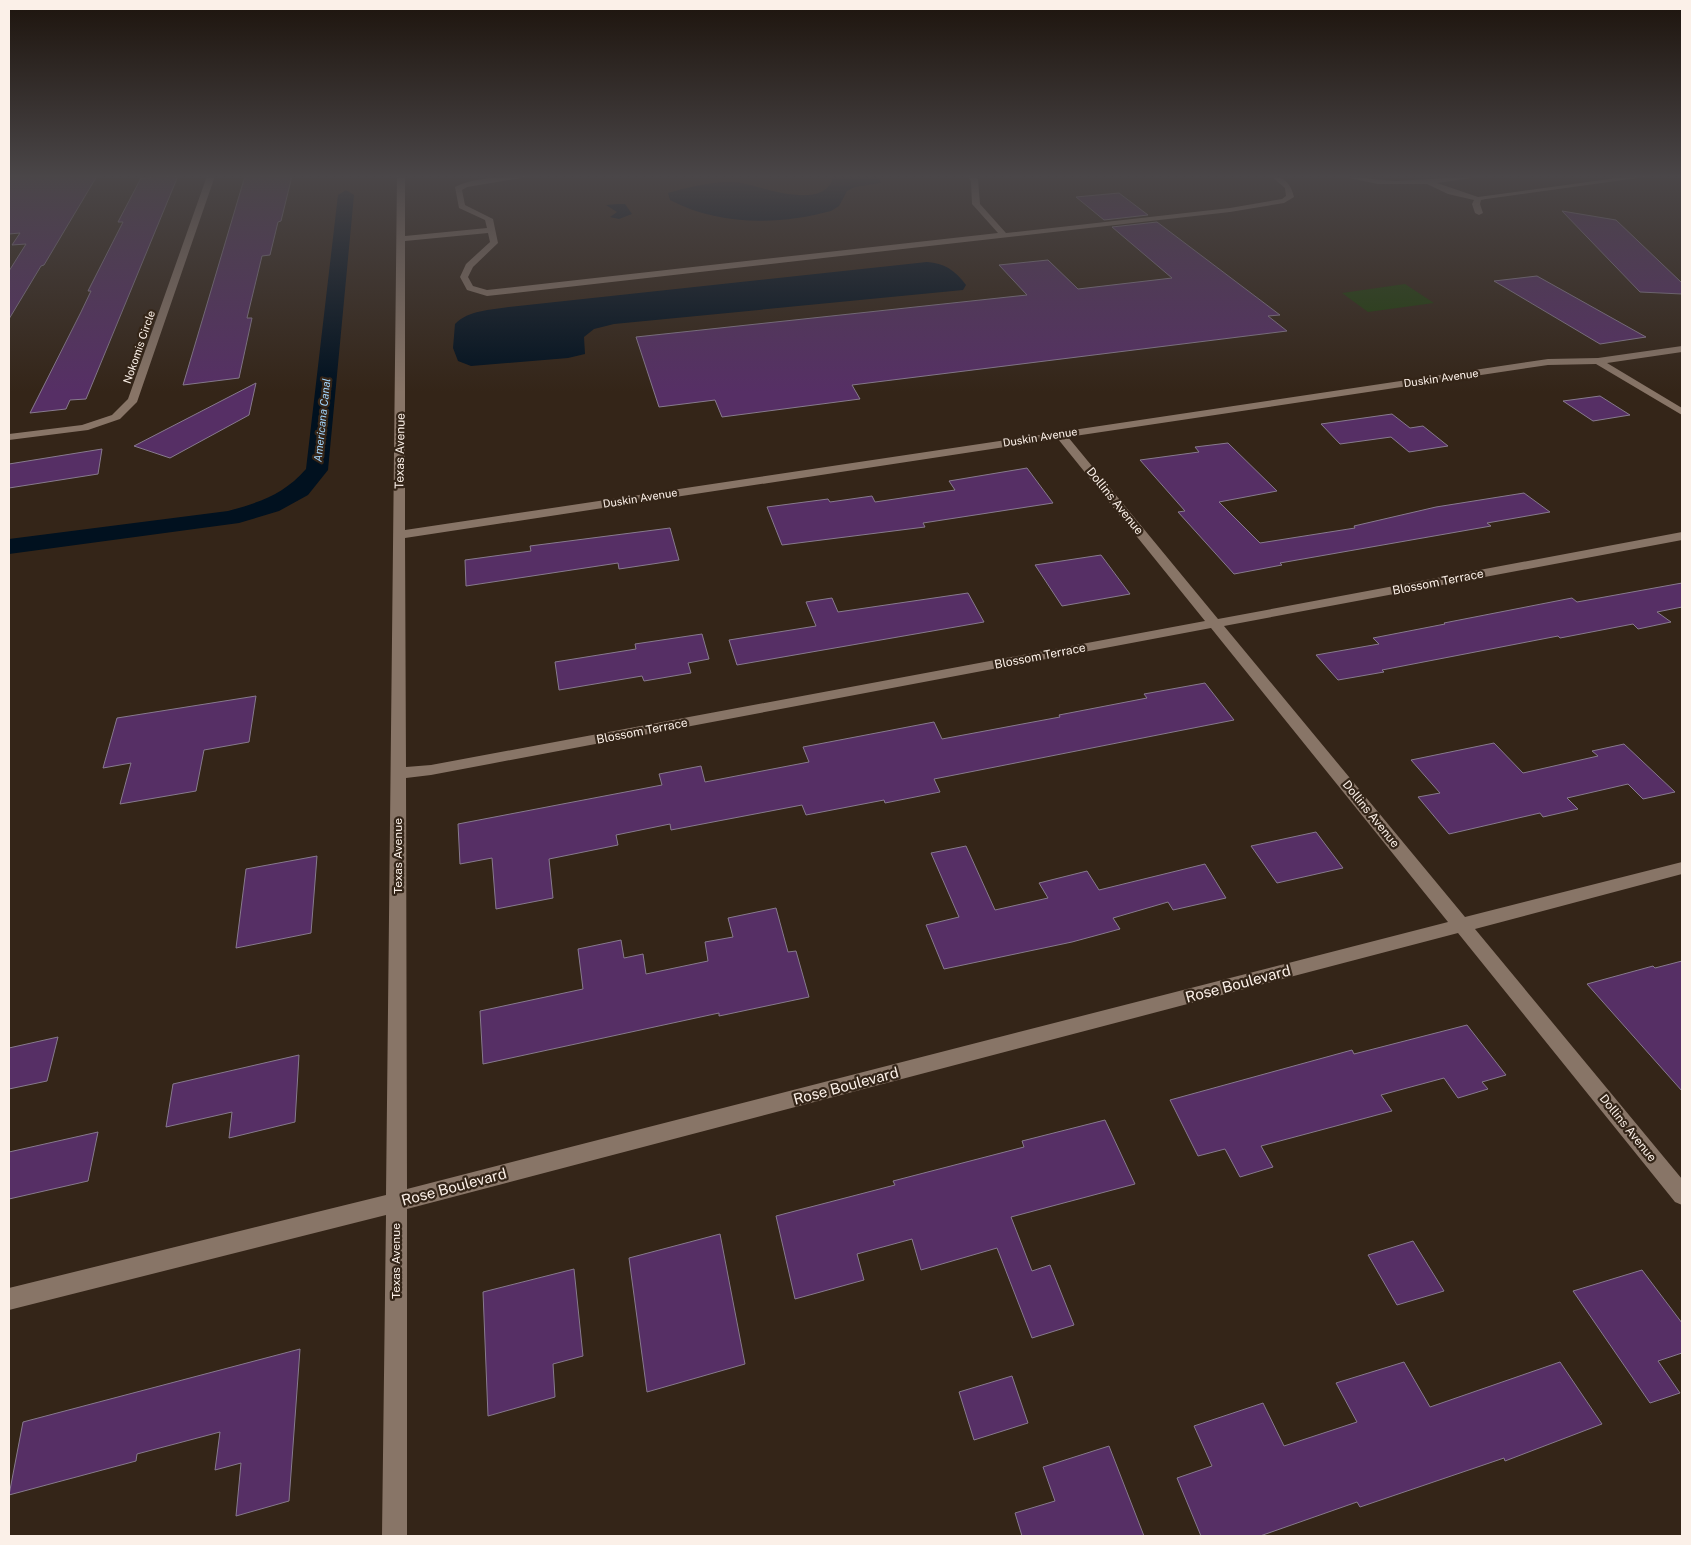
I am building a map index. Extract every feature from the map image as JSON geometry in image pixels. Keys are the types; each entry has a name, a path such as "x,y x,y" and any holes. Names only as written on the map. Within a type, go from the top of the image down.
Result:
{"street":[{"name":"Nokomis Circle","path":"9,437 84,428 116,417 133,400 186,248"},
{"name":"Texas Avenue","path":"394,1536 402,248"},
{"path":"488,248 469,266 464,277 470,288 487,293 896,248"},
{"name":"Duskin Avenue","path":"400,535 1060,434 1548,362 1598,362 1682,349"},
{"path":"1598,362 1682,412"},
{"name":"Dollins Avenue","path":"1060,434 1682,1195"},
{"name":"Blossom Terrace","path":"398,773 431,770 1682,536"},
{"name":"Rose Boulevard","path":"9,1299 396,1202 1682,868"}],"green space":[{"path":"1405,284 1434,303 1368,312 1342,293"}],"water":[{"path":"927,262 939,264 953,271 966,285 963,290 614,324 594,329 584,337 585,354 568,358 471,366 458,361 453,348 455,324 473,313 487,310"}],"building":[{"path":"23,248 54,248 9,319 9,271"},
{"path":"110,248 148,248 86,399 70,400 66,409 30,413 91,291 88,291"},
{"path":"224,248 272,248 270,255 262,256 247,318 252,318 239,378 183,385"},
{"path":"1137,248 1192,248 1280,315 1268,316 1287,331 852,385 860,399 722,417 715,400 659,407 636,337 1027,295 999,265 1048,260 1078,289 1172,278"},
{"path":"1598,248 1645,248 1682,283 1682,294 1640,292"},
{"path":"1537,276 1646,337 1600,344 1494,281"},
{"path":"256,383 249,415 170,458 134,446"},
{"path":"1600,396 1630,415 1593,421 1563,401"},
{"path":"1392,414 1410,428 1423,426 1448,446 1409,452 1391,437 1340,444 1321,424"},
{"path":"1228,443 1277,491 1219,502 1260,543 1355,528 1354,526 1436,507 1524,493 1550,512 1487,523 1491,526 1280,563 1282,565 1234,574 1178,512 1185,511 1140,460 1199,452 1195,447"},
{"path":"102,449 98,474 9,488 9,464"},
{"path":"1027,468 1053,503 923,523 925,527 782,545 767,507 828,499 830,502 872,496 875,502 955,490 949,481"},
{"path":"670,528 679,560 619,569 618,563 466,586 465,560 531,551 530,546"},
{"path":"1101,555 1130,594 1062,606 1035,565"},
{"path":"1682,583 1682,607 1657,612 1671,622 1638,629 1633,624 1560,638 1558,636 1338,680 1316,655 1379,644 1373,638 1444,623 1572,598 1577,602"},
{"path":"968,593 984,622 737,665 729,640 816,626 806,602 832,598 838,612"},
{"path":"702,634 709,659 688,663 691,673 644,681 642,676 559,690 555,662 636,649 635,644"},
{"path":"1205,683 1234,720 934,779 940,792 885,803 884,800 806,815 802,805 671,830 670,824 616,835 618,845 549,859 553,898 496,909 492,858 460,864 458,824 662,785 659,774 701,766 705,782 809,762 803,747 934,722 942,739 1060,717 1059,715 1147,698 1144,694"},
{"path":"256,696 249,742 204,750 196,791 120,804 131,763 103,768 117,718"},
{"path":"1494,743 1523,773 1598,756 1592,751 1624,744 1675,792 1643,799 1628,784 1567,798 1578,809 1543,817 1540,813 1449,834 1418,797 1440,793 1411,760"},
{"path":"1316,832 1343,868 1277,883 1251,846"},
{"path":"966,846 995,910 1048,898 1039,883 1087,871 1099,890 1205,864 1226,898 1173,910 1168,902 1113,918 1120,929 1072,942 944,969 926,925 959,917 931,853"},
{"path":"317,856 311,933 236,948 246,869"},
{"path":"776,908 788,952 796,951 809,997 719,1016 719,1013 483,1064 480,1011 583,989 578,949 621,940 624,958 643,954 646,974 708,961 705,942 733,937 728,918"},
{"path":"1682,961 1682,1091 1587,984 1653,966 1655,968"},
{"path":"1467,1025 1506,1075 1482,1082 1488,1089 1458,1098 1444,1078 1381,1095 1392,1111 1261,1146 1273,1167 1240,1177 1225,1149 1198,1156 1170,1100 1352,1050 1354,1054"},
{"path":"58,1037 47,1081 9,1089 9,1048"},
{"path":"299,1055 295,1122 229,1138 232,1112 166,1127 173,1084"},
{"path":"1105,1120 1135,1184 1011,1217 1032,1271 1050,1265 1074,1325 1032,1338 997,1248 921,1270 912,1239 857,1254 864,1280 795,1299 776,1216 895,1185 893,1181 1024,1147 1022,1141"},
{"path":"98,1132 88,1181 9,1199 9,1152"},
{"path":"720,1234 745,1364 647,1392 629,1258"},
{"path":"1413,1241 1444,1291 1397,1305 1368,1255"},
{"path":"574,1269 583,1356 553,1364 555,1397 488,1416 483,1292"},
{"path":"1642,1270 1682,1323 1682,1353 1658,1361 1680,1393 1650,1403 1573,1291"},
{"path":"300,1349 289,1501 236,1516 241,1463 215,1470 220,1432 137,1454 136,1461 9,1495 23,1422"},
{"path":"1404,1362 1430,1407 1560,1362 1602,1424 1505,1461 1504,1458 1360,1507 1357,1502 1260,1536 1201,1536 1177,1478 1212,1466 1194,1426 1263,1403 1284,1446 1357,1422 1336,1383"},
{"path":"1012,1376 1028,1423 974,1440 959,1392"},
{"path":"1109,1446 1144,1536 1022,1536 1015,1513 1055,1501 1043,1467"}],"waterway":[{"name":"Americana Canal","path":"9,547 230,518 271,506 300,490 317,470 340,248"}]}
